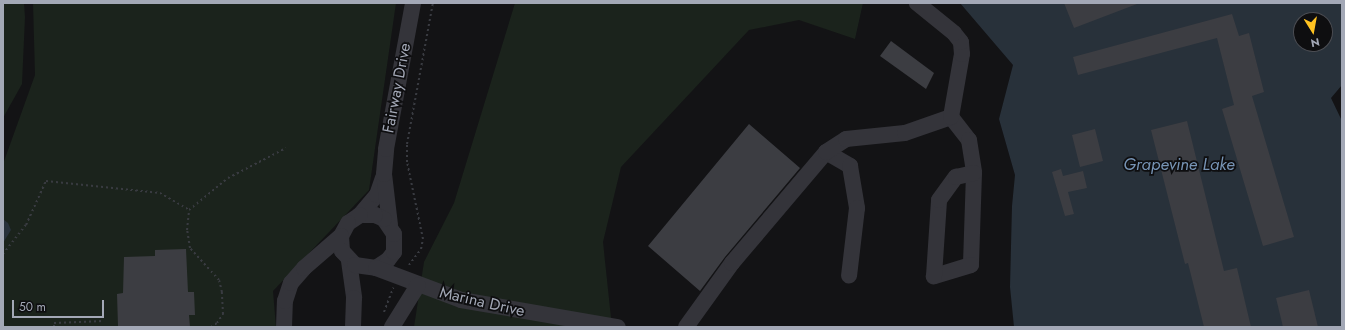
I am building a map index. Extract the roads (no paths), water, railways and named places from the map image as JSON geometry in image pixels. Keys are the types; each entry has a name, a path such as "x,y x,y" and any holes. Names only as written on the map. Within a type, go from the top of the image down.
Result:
{"street":[{"name":"Fairway Drive","path":"395,243 390,226 384,174 386,148 413,3"},
{"path":"917,3 926,8 961,42 962,54 951,117 969,140 974,173 971,265 934,276 938,200 956,177 974,173"},
{"path":"686,327 732,263 826,152 846,139 905,133 951,117"},
{"path":"826,152 850,166 857,208 848,276"},
{"name":"Fairway Drive","path":"284,327 288,291 297,275 314,258 341,236 348,223 360,215 377,195 384,174"},
{"path":"360,215 376,215 390,226"},
{"path":"341,236 354,298"},
{"path":"353,327 354,298 356,289 372,268 388,260 394,252 395,243"},
{"path":"395,243 403,272"},
{"path":"314,258 347,259 372,268"},
{"name":"Marina Drive","path":"372,268 403,272 418,285 461,300 618,327"},
{"path":"388,321 418,285"}],"water":[{"name":"Grapevine Lake","path":"960,3 1342,3 1342,85 1331,98 1342,121 1342,327 1014,327 1010,287 1012,206 1015,175 999,119 1013,65"},
{"path":"3,219 8,223 11,230 3,243"}]}
